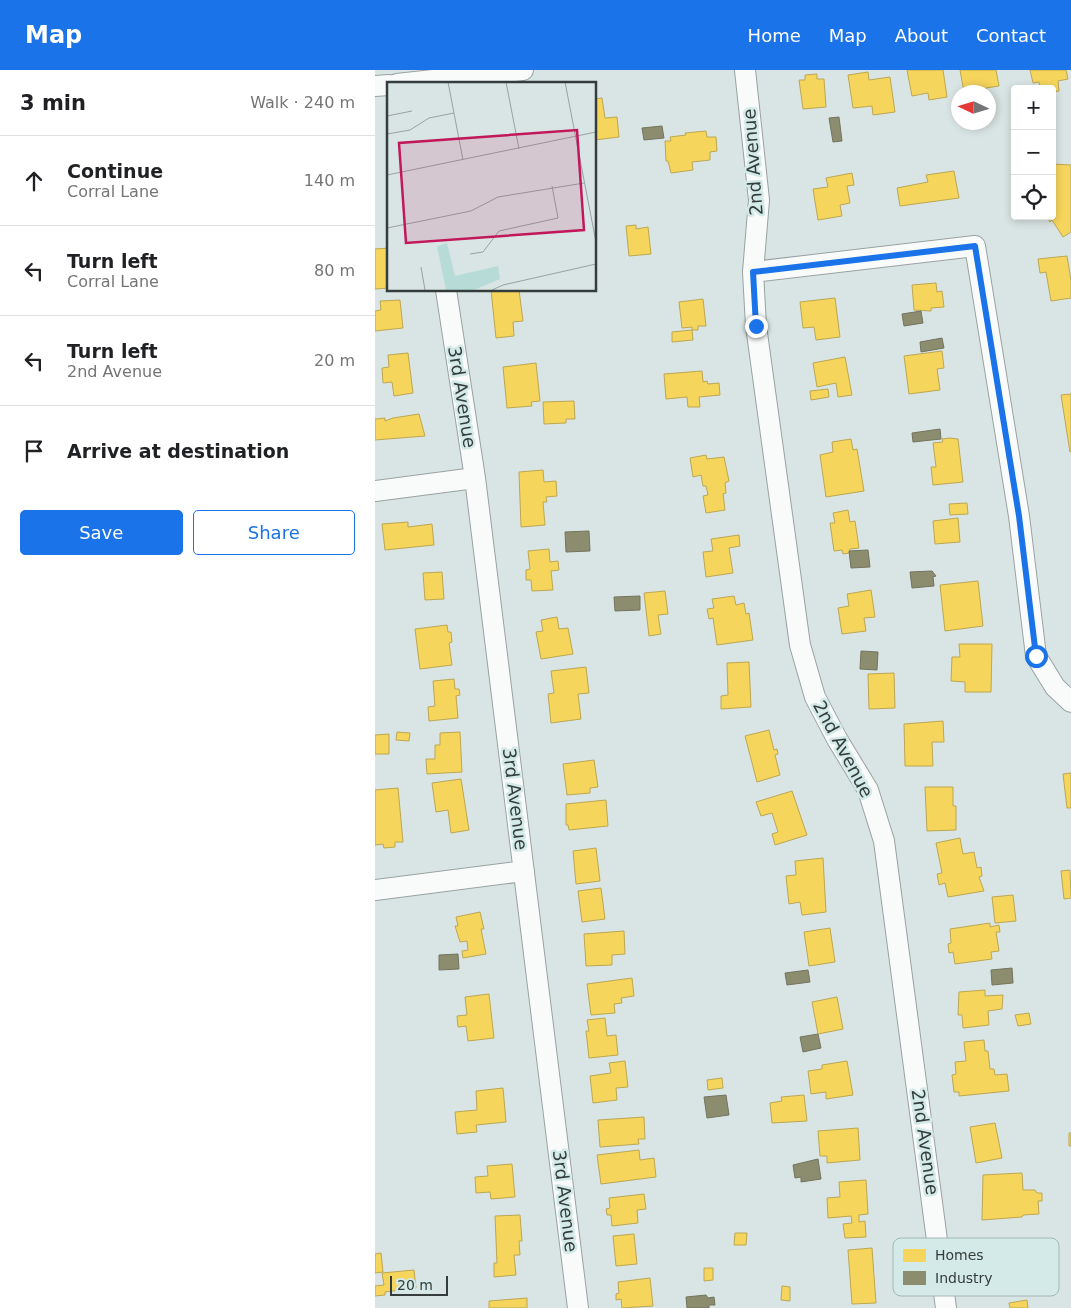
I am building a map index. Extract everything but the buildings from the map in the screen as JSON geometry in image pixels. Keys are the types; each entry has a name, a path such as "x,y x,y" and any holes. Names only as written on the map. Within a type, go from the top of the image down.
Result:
{"street":[{"path":"409,80 523,70"},
{"name":"2nd Avenue","path":"745,70 759,200 753,272 756,326 800,645 815,697 837,740 868,790 884,842 937,1238"},
{"path":"753,272 975,246 1019,516 1036,656 1055,687 1071,702"},
{"name":"3rd Avenue","path":"446,291 475,478 578,1308"},
{"path":"375,491 475,478"},
{"path":"375,890 523,871"}],"route":[{"path":"756,326 753,272 975,246 1019,516 1036,656"}]}
